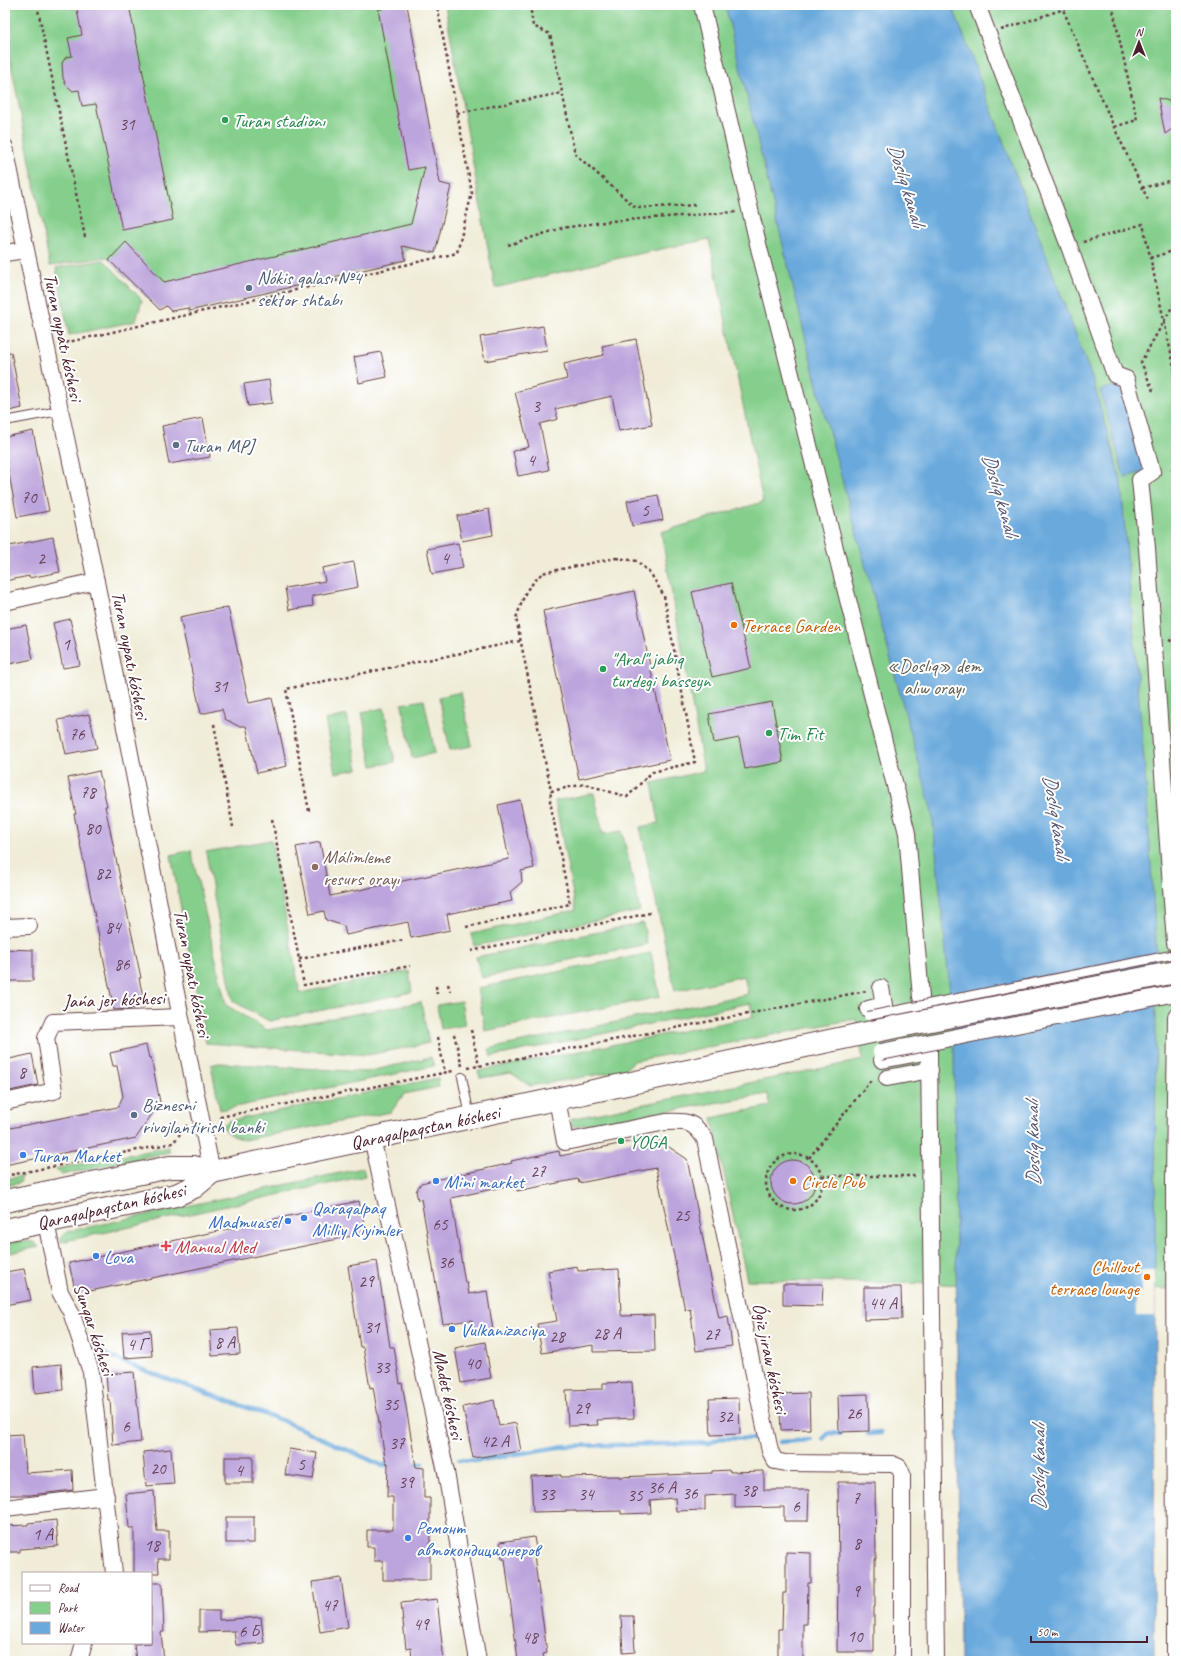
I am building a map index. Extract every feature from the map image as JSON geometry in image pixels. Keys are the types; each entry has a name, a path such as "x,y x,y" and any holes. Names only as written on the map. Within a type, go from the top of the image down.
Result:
{"main road":[{"name":"Qaraqalpaqstan kóshesi","path":"5,1201 170,1167 194,1167 212,1172 895,1027 1176,972"},
{"name":"Qaraqalpaqstan kóshesi","path":"5,1230 176,1195 194,1187 212,1172"}],"street":[{"path":"702,5 750,212 907,834 921,997"},
{"path":"977,5 1069,246 1115,375 1126,379 1152,472 1140,480 1147,548 1175,938"},
{"name":"Turan oypatı kóshesi","path":"5,147 25,250 96,581 148,840 180,1017 212,1172"},
{"path":"5,253 25,250"},
{"path":"5,602 96,581"},
{"path":"5,927 28,926"},
{"path":"868,1012 884,1005 881,988"},
{"path":"936,1661 929,1051 882,1056 1176,993"},
{"name":"Jańa jer kóshesi","path":"5,1102 54,1092 46,1038 52,1022 180,1017"},
{"path":"1174,1661 1174,1181 1176,1017"},
{"path":"879,1079 930,1070"},
{"name":"Ógiz jıraw kóshesi","path":"557,1099 565,1142 666,1122 683,1121 697,1126 706,1139 770,1451 775,1461 786,1463 892,1464 899,1467 902,1474 902,1661"},
{"name":"Madet kóshesi","path":"372,1138 446,1472 478,1661"},
{"name":"Sunqar kóshesi","path":"46,1222 60,1292 71,1312 91,1372 114,1572"},
{"path":"5,1508 106,1496"},
{"path":"80,1661 84,1644"}],"lane":[{"path":"5,421 59,411"},
{"path":"868,1012 1175,938"},
{"path":"459,1073 471,1117"}],"path":[{"path":"37,5 85,238"},
{"path":"46,347 457,253 472,194 437,5"},
{"path":"530,5 532,26 550,34 575,154 636,208 697,205"},
{"path":"1061,5 1114,127 1148,200"},
{"path":"988,34 1076,5"},
{"path":"1112,5 1137,120 1114,127"},
{"path":"1174,5 1176,16"},
{"path":"457,113 562,93"},
{"path":"1142,188 1176,179"},
{"path":"508,245 562,228 611,221 750,212"},
{"path":"1069,246 1143,224 1176,376"},
{"path":"1150,258 1176,250"},
{"path":"1153,391 1141,362 1176,300"},
{"path":"1172,468 1174,478 1176,480"},
{"path":"466,927 570,904 550,801 551,791 516,618 526,591 542,574 616,558 637,561 651,574 664,596 695,762 652,772 627,797 585,784 551,791"},
{"path":"309,811 286,689 520,641"},
{"path":"214,724 233,827"},
{"path":"272,819 304,985 410,966"},
{"path":"471,951 650,913"},
{"path":"299,959 404,940"},
{"path":"448,984 450,991"},
{"path":"436,986 437,994"},
{"path":"454,1034 462,1069 881,988"},
{"path":"471,1030 479,1066"},
{"path":"438,1037 445,1073"},
{"path":"220,1118 445,1073 459,1073"},
{"path":"809,1158 879,1079"},
{"path":"5,1176 173,1143 187,1124"},
{"path":"796,1153 809,1158 818,1168 822,1176 822,1186 819,1195 813,1203 805,1208 795,1210 786,1209 778,1205 771,1199 766,1191 766,1172 771,1164 786,1154 796,1153"},
{"path":"822,1176 931,1176"}],"green space":[{"name":"Turan stadionı","path":"5,5 407,5 439,182 451,186 435,253 413,248 404,251 406,260 189,311 188,308 166,306 160,310 106,257 50,266 5,33"},
{"name":"«Doslıq» dem alıw orayı","path":"445,5 1176,5 1176,1289 747,1280 712,1118 770,1106 768,1094 572,1127 570,1119 863,1060 856,1019 634,1061 625,1070 530,1086 511,1073 480,1078 478,1071 753,1017 750,1003 491,1057 489,1049 748,994 744,976 675,991 640,827 659,823 652,783 704,771 661,532 763,502 709,239 619,258 495,288"},
{"path":"104,260 142,300 136,321 69,335 56,268"},
{"path":"461,692 472,746 450,750 439,697"},
{"path":"424,700 435,753 412,758 402,704"},
{"path":"384,708 395,762 372,766 362,712"},
{"path":"347,715 358,769 335,773 325,720"},
{"path":"594,793 603,834 622,831 640,911 474,946 471,934 576,910 555,801"},
{"path":"271,840 300,993 409,971 412,992 269,1021 233,1001 206,852"},
{"path":"191,850 226,1005 267,1030 421,1002 429,1043 368,1055 206,1043 171,855"},
{"path":"643,923 647,944 481,978 476,957"},
{"path":"651,953 660,997 485,1031 478,988"},
{"path":"461,1001 465,1025 441,1029 437,1005"},
{"path":"431,1057 434,1066 220,1110 211,1065 219,1063 366,1072"},
{"path":"438,1078 439,1087 404,1094 391,1112 244,1140 232,1136 221,1126 229,1121"},
{"path":"168,1147 170,1152 61,1175 55,1169"},
{"path":"363,1168 365,1176 61,1242 61,1237 66,1232"},
{"path":"22,1176 20,1183 5,1186 5,1179"},
{"path":"23,1240 33,1242 39,1247 5,1254 5,1244"}],"water":[{"name":"Doslıq kanalı","path":"725,5 952,5 1093,380 1121,481 1146,785 1156,945 1154,1661 960,1661 954,1047 932,812 820,398"},
{"path":"1121,384 1145,472 1124,477 1100,390"}],"pier":[{"path":"1141,1270 1155,1270 1155,1316 1136,1316 1136,1293 1141,1292"}],"building":[{"path":"76,5 129,5 173,220 122,230 96,104 82,106 79,90 73,91 66,85 63,78 62,63 66,57 72,56 68,38 82,35"},
{"path":"382,5 407,5 440,183 451,186 435,253 402,246 406,260 189,311 188,308 171,311 166,306 160,310 109,260 126,242 164,282 411,224 425,167 408,170 378,9 382,9"},
{"path":"1158,98 1169,101 1176,111 1175,127 1165,134"},
{"path":"543,326 547,350 485,361 480,337"},
{"path":"636,339 652,425 619,431 612,396 555,409 558,419 540,424 549,470 518,476 513,451 529,447 515,392 567,379 564,364 604,355 602,346"},
{"path":"11,352 22,408 5,412 5,353"},
{"path":"381,352 387,377 359,383 354,357"},
{"path":"269,380 272,403 248,406 244,384"},
{"path":"203,418 210,457 169,464 162,426"},
{"path":"33,431 49,511 17,517 5,452 5,437"},
{"path":"658,495 663,520 632,526 627,501"},
{"path":"489,509 493,535 462,541 457,516"},
{"path":"53,537 60,572 5,581 5,547"},
{"path":"458,543 463,568 432,574 427,549"},
{"path":"354,562 358,587 312,596 313,606 289,610 285,588 325,581 322,568"},
{"path":"731,583 751,668 712,677 692,592"},
{"name":"\"Aral\" jabıq turdegi basseyn","path":"634,591 670,760 579,779 543,611"},
{"path":"228,607 249,703 272,698 287,766 257,773 246,726 238,726 225,719 222,709 201,714 180,617"},
{"path":"70,619 80,665 63,668 53,623"},
{"path":"26,625 33,659 5,665 5,629"},
{"path":"772,702 783,762 745,769 739,738 714,743 709,714"},
{"path":"89,714 97,748 66,754 58,720"},
{"path":"99,771 141,978 139,978 145,1006 130,1009 114,1010 68,778"},
{"path":"520,800 534,868 521,871 522,882 510,892 512,901 447,914 450,930 411,938 408,922 346,935 344,926 326,920 324,911 310,914 296,847 320,842 330,896 509,859 498,805"},
{"path":"5,949 33,950 33,981 5,981"},
{"path":"146,1045 149,1058 151,1057 160,1102 136,1138 5,1165 5,1129 118,1107 123,1096 117,1066 113,1066 110,1053"},
{"path":"32,1054 38,1085 5,1092 5,1060"},
{"path":"654,1137 687,1159 719,1318 728,1316 732,1346 696,1351 690,1308 685,1310 656,1168 579,1183 578,1179 517,1191 516,1184 451,1198 465,1283 467,1283 469,1294 487,1291 493,1330 474,1333 472,1320 443,1324 421,1199 418,1200 416,1191 421,1183 559,1151 560,1156"},
{"name":"Circle Pub","path":"789,1160 797,1160 802,1161 809,1166 814,1173 814,1191 809,1198 802,1203 789,1204 781,1201 774,1194 771,1186 771,1178 774,1170 781,1163"},
{"path":"359,1201 366,1233 76,1294 69,1263"},
{"path":"377,1261 390,1347 394,1347 400,1384 402,1383 416,1467 424,1468 424,1498 430,1498 430,1580 383,1580 383,1561 374,1561 374,1547 367,1547 367,1530 393,1530 393,1497 387,1497 388,1463 386,1463 373,1387 370,1388 363,1347 360,1347 348,1266"},
{"path":"577,1266 578,1271 619,1269 621,1314 622,1316 654,1315 655,1351 593,1352 593,1345 542,1353 537,1324 557,1321 548,1271"},
{"path":"24,1269 31,1300 5,1305 5,1272"},
{"path":"783,1284 823,1284 822,1306 783,1305"},
{"path":"864,1287 901,1287 902,1319 864,1320"},
{"path":"238,1328 240,1354 212,1356 210,1330"},
{"path":"150,1330 152,1356 124,1358 122,1332"},
{"path":"485,1342 491,1378 461,1383 455,1348"},
{"path":"61,1364 63,1390 35,1393 33,1367"},
{"path":"134,1372 141,1442 113,1445 110,1400 108,1400 106,1374"},
{"path":"632,1382 634,1418 597,1420 598,1425 568,1426 566,1390 603,1389 603,1383"},
{"path":"809,1393 810,1429 781,1430 779,1394"},
{"path":"868,1394 869,1431 839,1432 838,1395"},
{"path":"739,1398 740,1434 711,1435 709,1399"},
{"path":"494,1400 499,1426 516,1423 521,1451 473,1458 463,1407"},
{"path":"23,1434 26,1473 72,1470 73,1490 30,1495 5,1495 5,1435"},
{"path":"171,1449 174,1484 146,1486 143,1452"},
{"path":"289,1449 317,1453 313,1479 285,1475"},
{"path":"225,1457 253,1457 253,1483 225,1483"},
{"path":"730,1470 730,1472 764,1471 764,1490 809,1490 808,1521 784,1521 784,1507 735,1508 735,1494 705,1496 705,1510 676,1511 675,1498 650,1500 651,1513 621,1514 621,1511 533,1512 531,1476 561,1475 561,1477 619,1477 712,1473 712,1471"},
{"path":"838,1482 875,1482 876,1559 874,1652 837,1652 839,1575"},
{"path":"154,1491 157,1531 169,1531 169,1559 158,1559 159,1573 134,1572 134,1528 129,1528 126,1494"},
{"path":"226,1517 254,1517 254,1543 226,1543"},
{"path":"56,1520 58,1546 20,1549 20,1552 5,1552 5,1526 28,1525 28,1523"},
{"path":"534,1537 537,1554 534,1555 547,1653 543,1654 544,1661 518,1661 505,1559 502,1559 500,1542"},
{"path":"786,1552 811,1553 811,1583 808,1583 807,1624 803,1624 803,1659 778,1659 778,1629 782,1629 783,1593 786,1593"},
{"path":"341,1578 348,1627 320,1632 312,1582"},
{"path":"152,1583 162,1583 164,1632 161,1632 164,1661 136,1661 134,1644 152,1644"},
{"path":"437,1599 444,1661 412,1661 411,1648 406,1649 401,1603"},
{"path":"199,1611 219,1611 219,1620 261,1617 264,1643 236,1645 234,1631 199,1632"},
{"path":"621,1616 633,1616 635,1652 623,1653"}],"waterway":[{"path":"97,1351 151,1373 281,1420 381,1465 394,1465"},
{"path":"823,1439 829,1433 840,1434"},
{"path":"868,1434 881,1433"},
{"path":"459,1460 475,1461 565,1446 710,1443 720,1438 759,1439"},
{"path":"780,1442 811,1440"},
{"path":"411,1464 423,1464"}],"place":[{"name":"Turan stadionı","path":"225,120"},
{"name":"Nókis qalası №4 sektor shtabı","path":"249,288"},
{"name":"Turan MPJ","path":"176,445"},
{"name":"Terrace Garden","path":"734,625"},
{"name":"\"Aral\" jabıq turdegi basseyn","path":"603,669"},
{"name":"Tim Fit","path":"769,733"},
{"name":"Málimleme resurs orayı","path":"315,867"},
{"name":"Biznesni rivojlantirish banki","path":"134,1115"},
{"name":"YOGA","path":"621,1141"},
{"name":"Turan Market","path":"23,1155"},
{"name":"Mini market","path":"436,1181"},
{"name":"Circle Pub","path":"793,1181"},
{"name":"Qaraqalpaq Milliy Kiyimler","path":"304,1218"},
{"name":"Madmuasel","path":"288,1221"},
{"name":"Manual Med","path":"166,1246"},
{"name":"Lova","path":"96,1256"},
{"name":"Chillout terrace lounge","path":"1147,1277"},
{"name":"Vulkanizaciya","path":"452,1329"},
{"name":"Ремонт автокондиционеров","path":"408,1538"}]}
